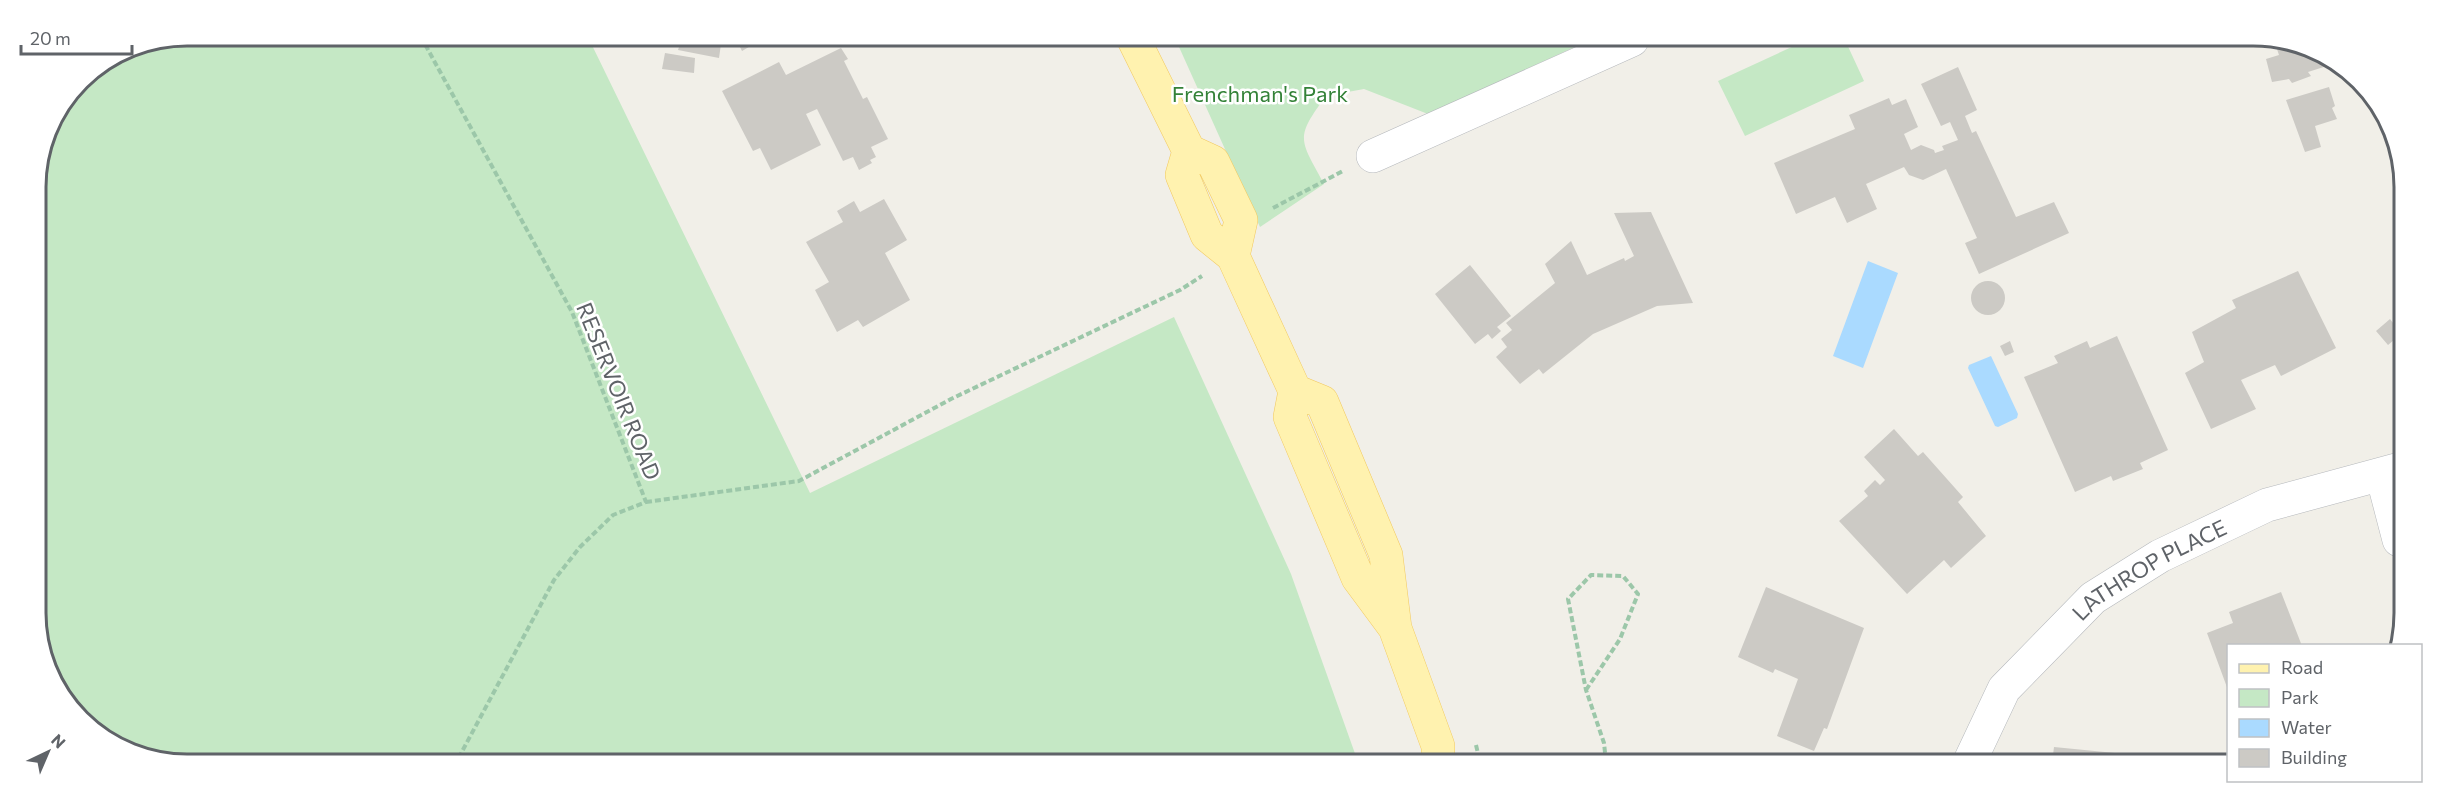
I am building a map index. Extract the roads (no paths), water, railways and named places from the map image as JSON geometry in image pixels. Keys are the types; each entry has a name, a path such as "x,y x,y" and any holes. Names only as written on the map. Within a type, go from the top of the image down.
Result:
{"main road":[{"path":"1137,46 1189,151 1213,162 1241,220 1233,256"},
{"path":"1189,151 1182,175 1207,235 1233,256 1295,391 1290,417 1358,578 1395,628 1442,753"}],"street":[{"path":"1373,156 1619,46"},
{"path":"2391,472 2394,498"},
{"name":"LATHROP PLACE","path":"1974,753 2004,688 2093,598 2160,556 2267,505 2391,472"}],"water":[{"path":"1868,261 1898,273 1863,368 1833,356"},
{"path":"1991,356 2018,414 2017,418 1998,427 1995,426 1968,368 1969,365"}],"park label":[{"name":"Frenchman's Park","path":"1260,93"}]}
